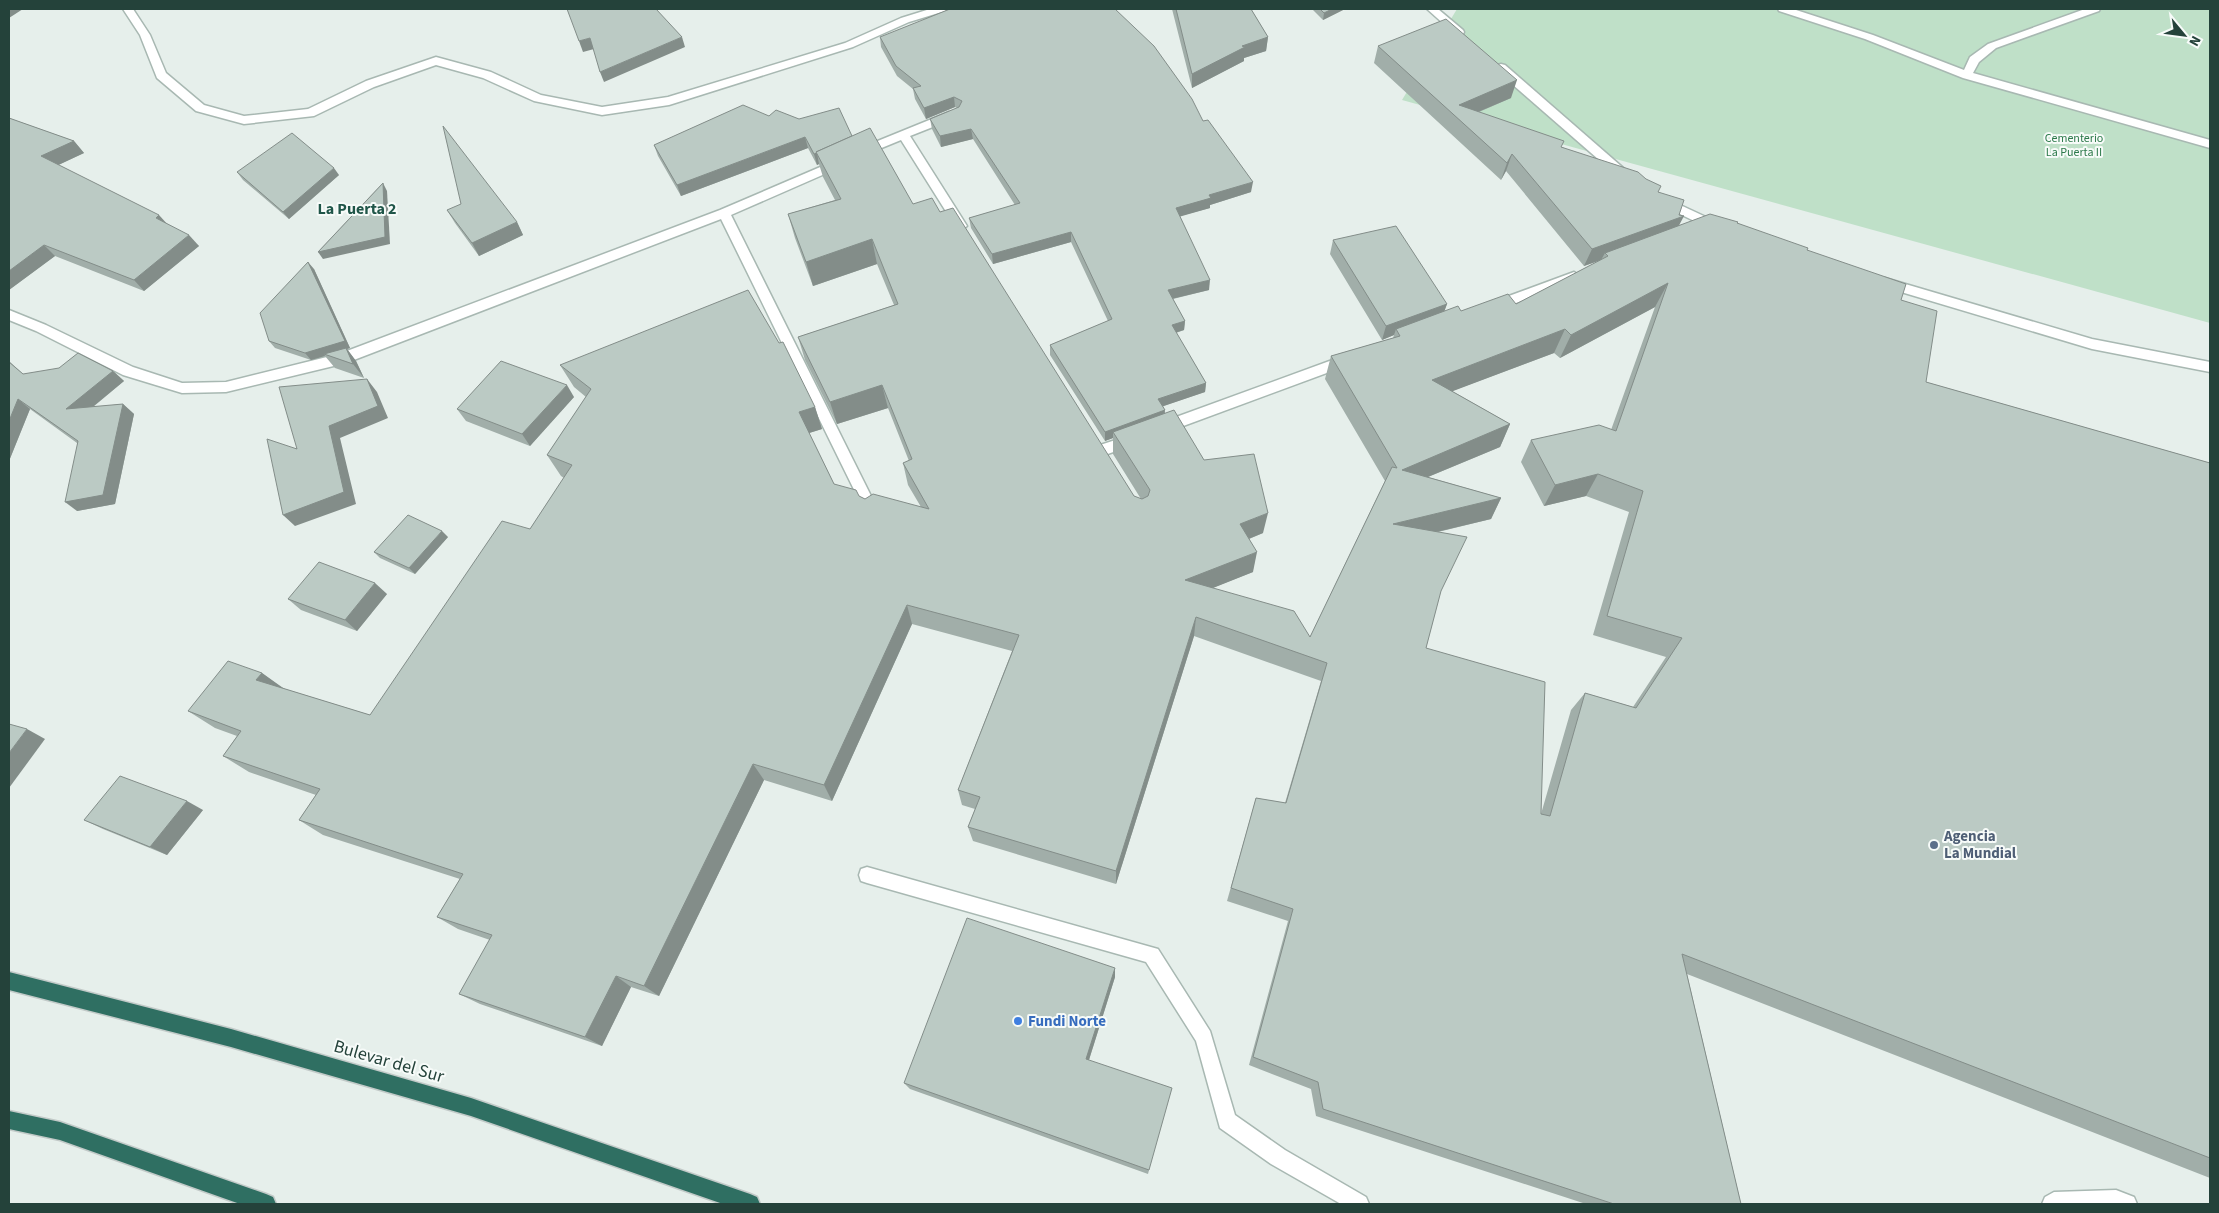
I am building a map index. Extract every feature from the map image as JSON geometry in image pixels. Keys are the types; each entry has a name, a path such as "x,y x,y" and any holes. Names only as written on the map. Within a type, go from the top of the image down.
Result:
{"highway":[{"name":"Bulevar del Sur","path":"9,981 231,1038 471,1107 750,1204"},
{"path":"9,1120 60,1131 266,1204"}],"street":[{"path":"128,9 145,35 161,75 200,108 244,120 310,113 370,84 436,61 487,75 538,98 602,111 669,102 849,46 905,20 941,9"},
{"path":"1432,9 1470,41"},
{"path":"1783,9 1869,37 1967,75 2210,144"},
{"path":"1967,75 1974,60 1992,46 2095,9"},
{"path":"1492,61 1635,184"},
{"path":"9,315 41,328 128,371 182,388 226,386 279,376 342,359 724,213 903,134 956,114"},
{"path":"903,134 966,234"},
{"path":"1652,195 1714,226 1731,232"},
{"path":"724,213 872,512"},
{"path":"1695,232 1714,226"},
{"path":"1482,310 1584,273"},
{"path":"1876,281 2092,344 2210,368"},
{"path":"1102,450 1362,355"},
{"path":"867,875 1152,955 1204,1037 1227,1120 1278,1157 1358,1204"},
{"path":"2052,1204 2054,1202 2116,1200 2127,1204"}],"green space":[{"name":"Cementerio La Puerta II","path":"1457,9 2210,9 2210,323 1402,100"}],"building":[{"path":"567,9 656,9 682,37 600,72 590,38 579,41"},
{"path":"950,9 1115,9 1154,46 1192,99 1203,121 1208,120 1253,182 1209,195 1211,198 1176,208 1210,280 1168,290 1185,321 1172,325 1206,383 1158,399 1165,410 1105,432 1050,345 1112,319 1071,232 992,254 969,218 1020,203 971,129 940,136 930,119 959,107 962,101 954,97 924,108 913,88 921,86 896,66 880,37"},
{"path":"1176,9 1251,9 1268,37 1242,46 1245,47 1192,74"},
{"path":"1320,9 1332,9 1324,13"},
{"path":"1446,19 1517,80 1459,105 1564,141 1561,147 1638,172 1646,179 1661,186 1658,192 1684,200 1679,215 1684,216 1592,249 1512,154 1507,163 1378,46"},
{"path":"743,105 769,116 776,110 799,119 839,108 852,136 814,154 805,137 677,185 654,145"},
{"path":"9,118 74,141 41,156 159,215 156,218 189,235 134,280 44,245 9,271"},
{"path":"443,126 517,222 472,243 447,210 461,204"},
{"path":"870,128 913,204 932,198 940,212 953,208 1134,496 1142,499 1148,496 1150,490 1113,432 1174,410 1204,460 1254,454 1268,513 1240,524 1257,552 1185,580 1294,611 1310,637 1392,467 1397,468 1331,356 1400,336 1396,329 1458,306 1461,311 1508,294 1516,304 1608,256 1605,253 1710,214 1738,222 1808,248 1807,250 1906,284 1901,300 1937,311 1926,382 2210,463 2210,1158 1682,954 1741,1204 1614,1204 1323,1109 1318,1082 1253,1057 1293,909 1231,888 1256,798 1286,803 1327,663 1196,617 1116,871 968,827 980,797 958,790 1019,635 907,605 824,785 753,764 644,986 616,976 585,1037 459,994 492,935 437,917 463,874 299,820 320,789 223,756 241,731 188,711 228,661 262,673 256,680 370,715 502,521 530,529 572,465 547,455 591,389 560,365 748,290 779,343 783,342 815,407 799,412 834,484 856,490 859,496 865,499 873,494 929,509 903,463 912,459 882,385 830,402 798,337 898,304 872,239 806,262 788,214 841,199 816,152","holes":["1668,283 1616,431 1599,425 1531,440 1555,485 1598,474 1643,491 1607,616 1682,638 1636,708 1585,693 1550,816 1541,814 1545,682 1426,648 1441,591 1467,537 1393,524 1501,498 1402,470 1510,424 1432,380 1565,329 1571,335"]},
{"path":"292,133 334,168 283,212 237,172"},
{"path":"383,183 385,237 318,252"},
{"path":"1396,226 1447,304 1386,326 1333,240"},
{"path":"308,262 345,341 305,353 269,341 260,313"},
{"path":"346,348 353,364 324,354"},
{"path":"78,353 113,371 66,409 123,404 103,495 65,502 78,441 18,399 9,421 9,362 23,374 59,368"},
{"path":"501,361 567,385 522,434 457,409"},
{"path":"367,379 378,406 329,426 344,492 283,515 267,439 297,449 279,387"},
{"path":"408,515 442,531 409,568 374,552"},
{"path":"319,562 375,583 345,620 288,599"},
{"path":"9,724 27,729 9,753"},
{"path":"120,776 187,801 150,847 84,820"},
{"name":"Fundi Norte","path":"967,918 1115,968 1086,1059 1172,1088 1149,1170 904,1083"}],"place":[{"name":"Agencia La Mundial","path":"1934,845"},
{"name":"Fundi Norte","path":"1018,1021"}],"district":[{"name":"La Puerta 2","path":"357,208"}]}
